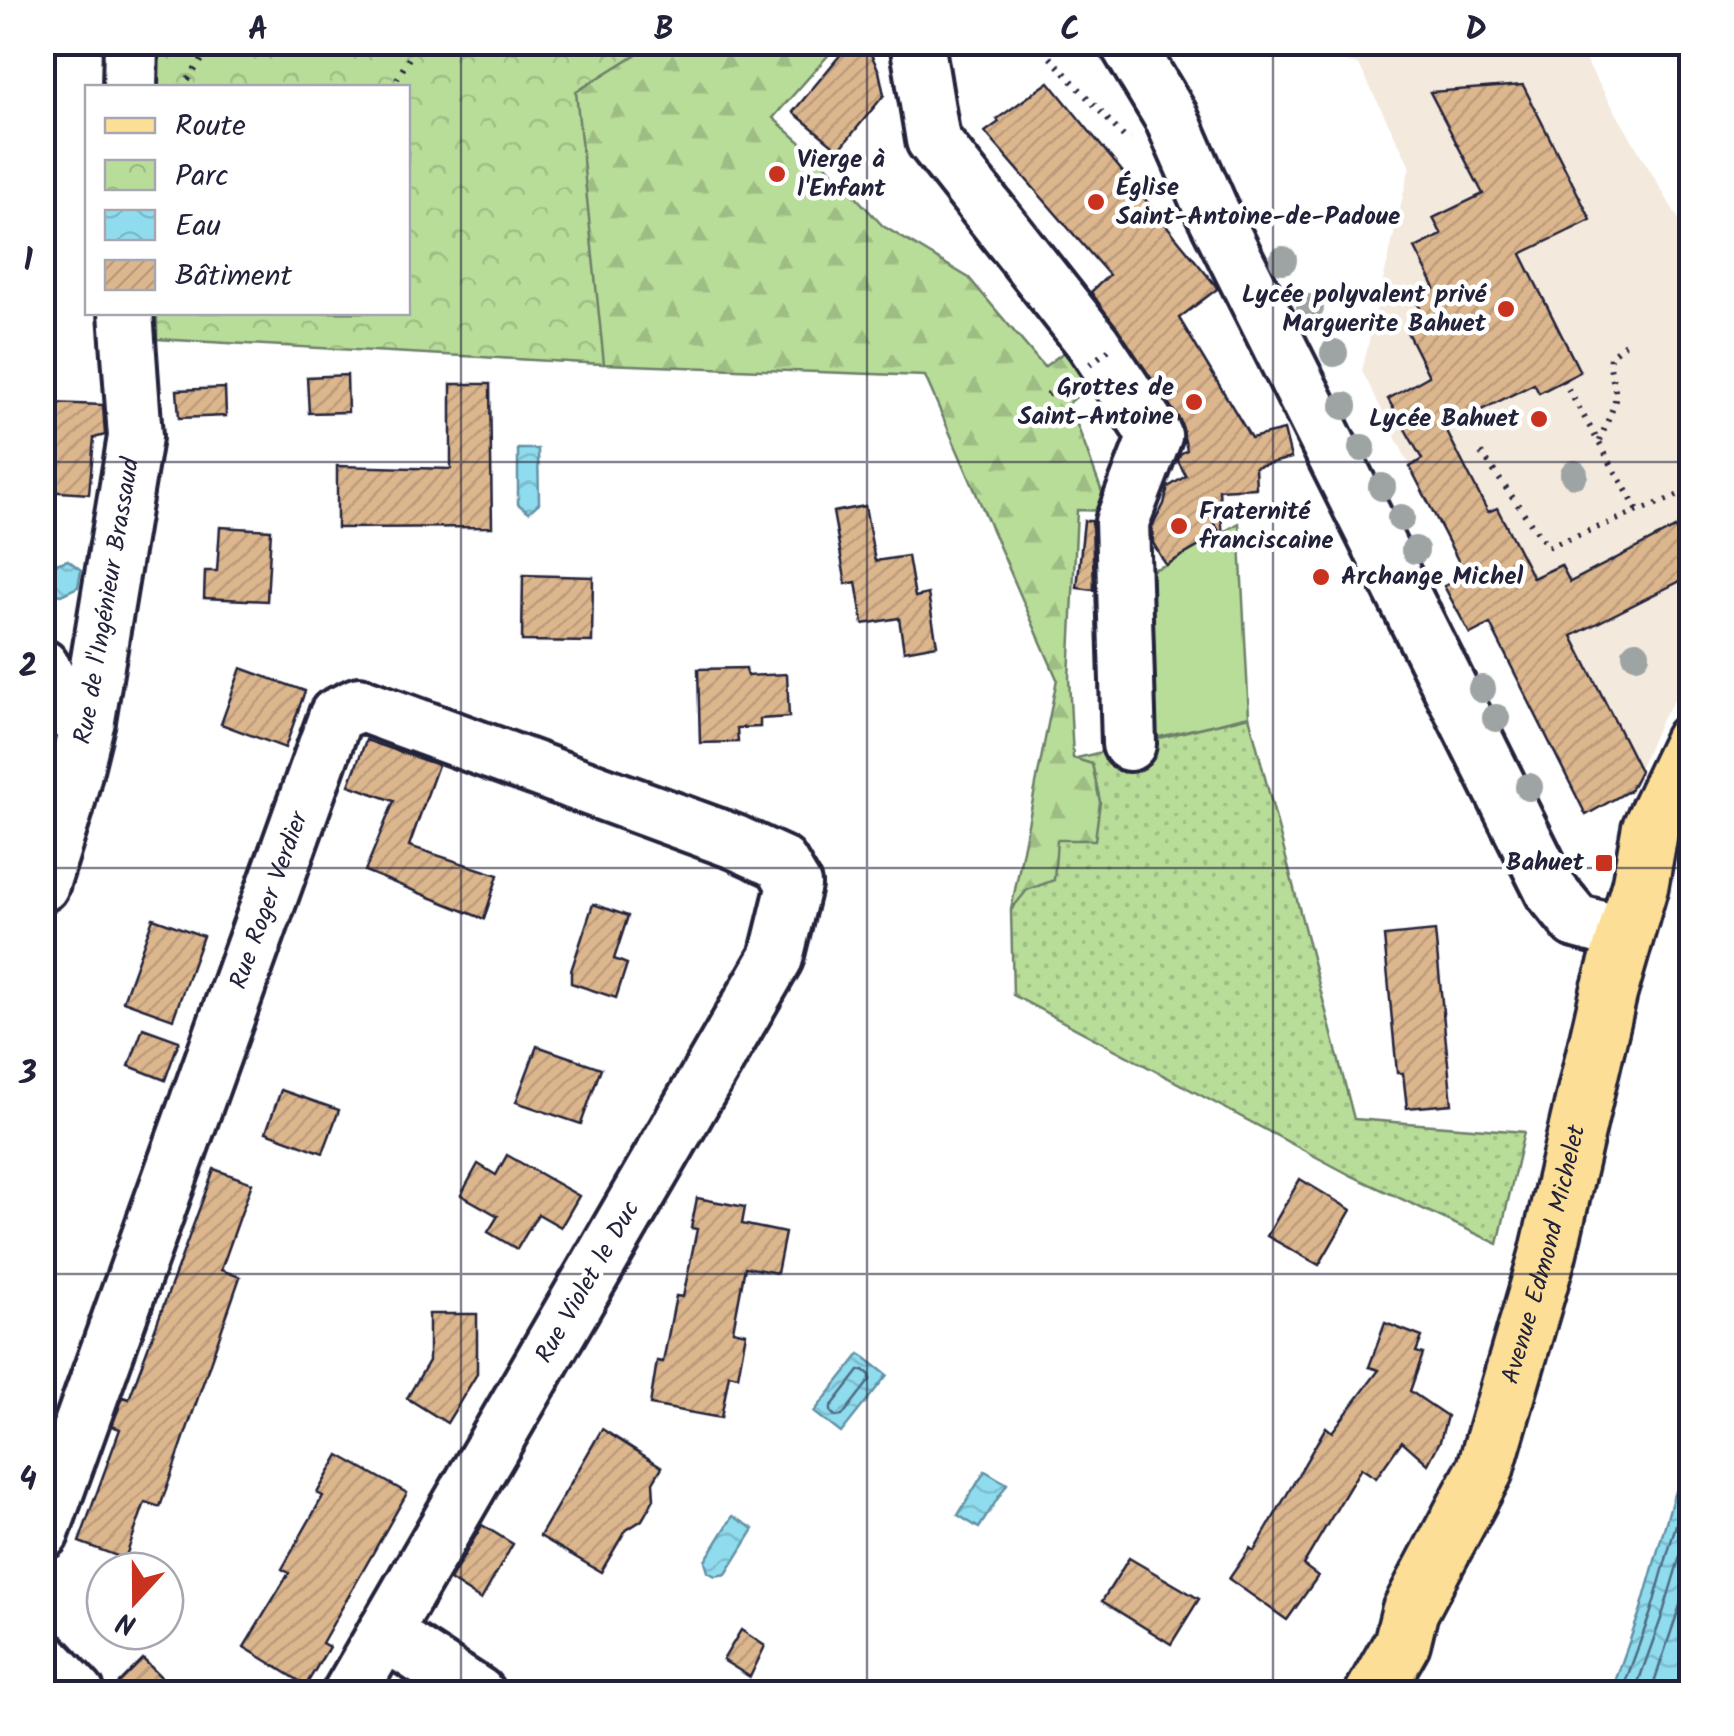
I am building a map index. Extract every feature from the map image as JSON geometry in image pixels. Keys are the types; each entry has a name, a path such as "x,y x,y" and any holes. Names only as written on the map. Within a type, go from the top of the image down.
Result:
{"main road":[{"name":"Avenue Edmond Michelet","path":"1372,1694 1402,1644 1410,1611 1490,1453 1548,1254 1632,910 1688,769"},
{"name":"Avenue Edmond Michelet","path":"1346,1694 1386,1633 1410,1611"}],"street":[{"path":"130,85 131,42"},
{"path":"917,42 933,140 1092,343 1154,436 1122,522 1129,744"},
{"path":"1126,42 1170,116 1212,211 1552,892 1576,921 1632,910"},
{"name":"Rue de l'Ingénieur Brassaud","path":"42,885 88,720 135,437 126,315"},
{"path":"42,666 66,712 88,720"},
{"name":"Rue Roger Verdier","path":"42,1533 336,715 360,704 782,863"},
{"name":"Rue Violet le Duc","path":"349,1694 776,958 794,885 782,863"},
{"path":"384,1634 478,1694"},
{"path":"42,1656 78,1694"}],"path":[{"path":"184,85 211,48 235,42"},
{"path":"394,85 418,42"},
{"path":"1036,42 1124,136"},
{"path":"1599,442 1615,400 1608,370 1610,356 1625,344"},
{"path":"1090,364 1112,347"},
{"path":"1563,380 1638,511"},
{"path":"1481,452 1548,547 1692,490"}],"shaded area":[{"name":"Lycée Bahuet","path":"1268,43 1575,43 1691,240 1691,674 1660,722 1629,792 1586,815 1491,625 1470,634 1444,586 1465,575 1362,371 1410,166 1359,65"}],"green space":[{"path":"156,43 654,43 576,92 604,364 157,339 157,315 410,315 410,85 156,85"},
{"path":"545,43 839,43 773,118 825,164 883,226 969,278 1044,367 1076,343 1100,377 1069,403 1109,511 1077,510 1069,678 1073,758 1092,764 1100,802 1095,840 1057,840 1054,880 1027,890 1011,910 1057,679 925,376 604,364 290,345 287,315 410,315 410,308"},
{"path":"1239,523 1249,716 1155,738 1144,573 1166,565"},
{"path":"1249,716 1354,1119 1524,1132 1498,1244 1352,1176 1013,995 1011,910 1057,839 1100,802 1092,764 1073,759"}],"water":[{"path":"518,449 538,449 539,503 529,512 518,504"},
{"path":"68,560 81,570 78,587 61,595 43,592 43,564 50,566"},
{"path":"860,1354 887,1375 841,1433 814,1412"},
{"path":"985,1471 1007,1484 979,1528 958,1515"},
{"path":"1692,1475 1691,1693 1611,1693 1641,1609 1674,1494"},
{"path":"733,1516 754,1529 726,1574 715,1576 708,1572 705,1561"}],"building":[{"path":"851,42 865,42 879,71 884,95 839,150 793,112"},
{"path":"1049,82 1216,286 1179,318 1251,438 1284,430 1291,458 1255,467 1256,488 1219,490 1223,538 1209,514 1220,534 1166,565 1153,543 1152,527 1168,487 1186,476 1178,461 1187,450 1180,420 1091,292 1109,275 985,132"},
{"path":"1523,85 1591,220 1521,254 1580,372 1539,393 1534,384 1445,428 1488,512 1497,508 1533,578 1561,565 1570,582 1675,528 1692,561 1692,575 1572,636 1640,771 1630,790 1586,815 1490,624 1470,634 1444,586 1466,576 1410,467 1422,459 1388,399 1429,376 1406,330 1426,320 1416,300 1435,288 1415,248 1442,235 1433,218 1483,194 1430,92"},
{"path":"347,375 348,412 309,413 307,377"},
{"path":"451,384 490,384 492,527 337,528 337,466 451,469"},
{"path":"225,388 226,416 179,418 177,390"},
{"path":"50,403 103,405 105,435 94,438 89,494 45,491"},
{"path":"865,506 875,561 908,556 915,597 928,594 937,645 904,651 899,618 863,624 856,582 846,584 833,512"},
{"path":"1084,521 1092,521 1094,590 1077,588"},
{"path":"220,527 271,530 267,601 204,598 205,571 217,571"},
{"path":"523,575 593,577 592,642 522,641"},
{"path":"241,668 305,691 285,748 221,724"},
{"path":"746,668 747,676 787,674 789,717 760,719 760,727 737,728 738,742 700,743 698,669"},
{"path":"366,740 438,765 409,846 498,875 484,919 365,871 394,801 349,785"},
{"path":"593,904 628,916 614,959 627,964 616,998 571,983 571,971"},
{"path":"153,918 203,936 173,1019 123,1001"},
{"path":"1435,931 1452,1104 1407,1108 1403,1073 1397,1073 1384,936"},
{"path":"143,1028 179,1041 165,1080 129,1066"},
{"path":"537,1046 601,1068 581,1124 516,1102"},
{"path":"281,1090 339,1110 323,1153 266,1132"},
{"path":"507,1155 579,1196 561,1227 538,1214 517,1249 488,1232 498,1216 461,1195 478,1164 496,1175"},
{"path":"214,1169 252,1183 221,1270 240,1277 160,1507 145,1502 128,1551 103,1551 79,1542 120,1429 112,1426 123,1397 129,1399"},
{"path":"1300,1179 1351,1210 1319,1265 1267,1236"},
{"path":"697,1198 745,1207 742,1224 785,1233 777,1273 745,1267 733,1330 746,1333 738,1376 729,1374 721,1418 650,1405 657,1361 663,1362 676,1296 683,1297 697,1229 691,1228"},
{"path":"429,1314 477,1314 477,1374 447,1423 407,1398 429,1361"},
{"path":"1385,1323 1422,1337 1416,1352 1423,1354 1410,1391 1447,1416 1440,1441 1428,1464 1402,1441 1376,1478 1361,1468 1303,1565 1318,1576 1287,1620 1229,1579 1250,1548 1254,1551 1326,1427 1332,1432 1379,1370 1369,1367"},
{"path":"602,1429 662,1467 653,1482 654,1499 642,1520 625,1531 601,1572 540,1536"},
{"path":"339,1455 407,1493 322,1643 329,1647 306,1685 244,1647 289,1573 282,1569 323,1496 317,1493"},
{"path":"482,1525 513,1544 481,1600 450,1580"},
{"path":"1129,1558 1199,1599 1171,1644 1102,1601"},
{"path":"741,1630 765,1646 750,1677 723,1660"},
{"path":"143,1659 178,1694 108,1694"}],"place":[{"name":"Vierge à l'Enfant","path":"777,174"},
{"name":"Église Saint-Antoine-de-Padoue","path":"1096,202"},
{"name":"Lycée polyvalent privé Marguerite Bahuet","path":"1506,309"},
{"name":"Grottes de Saint-Antoine","path":"1194,402"},
{"name":"Lycée Bahuet","path":"1539,419"},
{"name":"Fraternité franciscaine","path":"1179,526"},
{"name":"Archange Michel","path":"1321,577"},
{"name":"Bahuet","path":"1604,863"}]}
